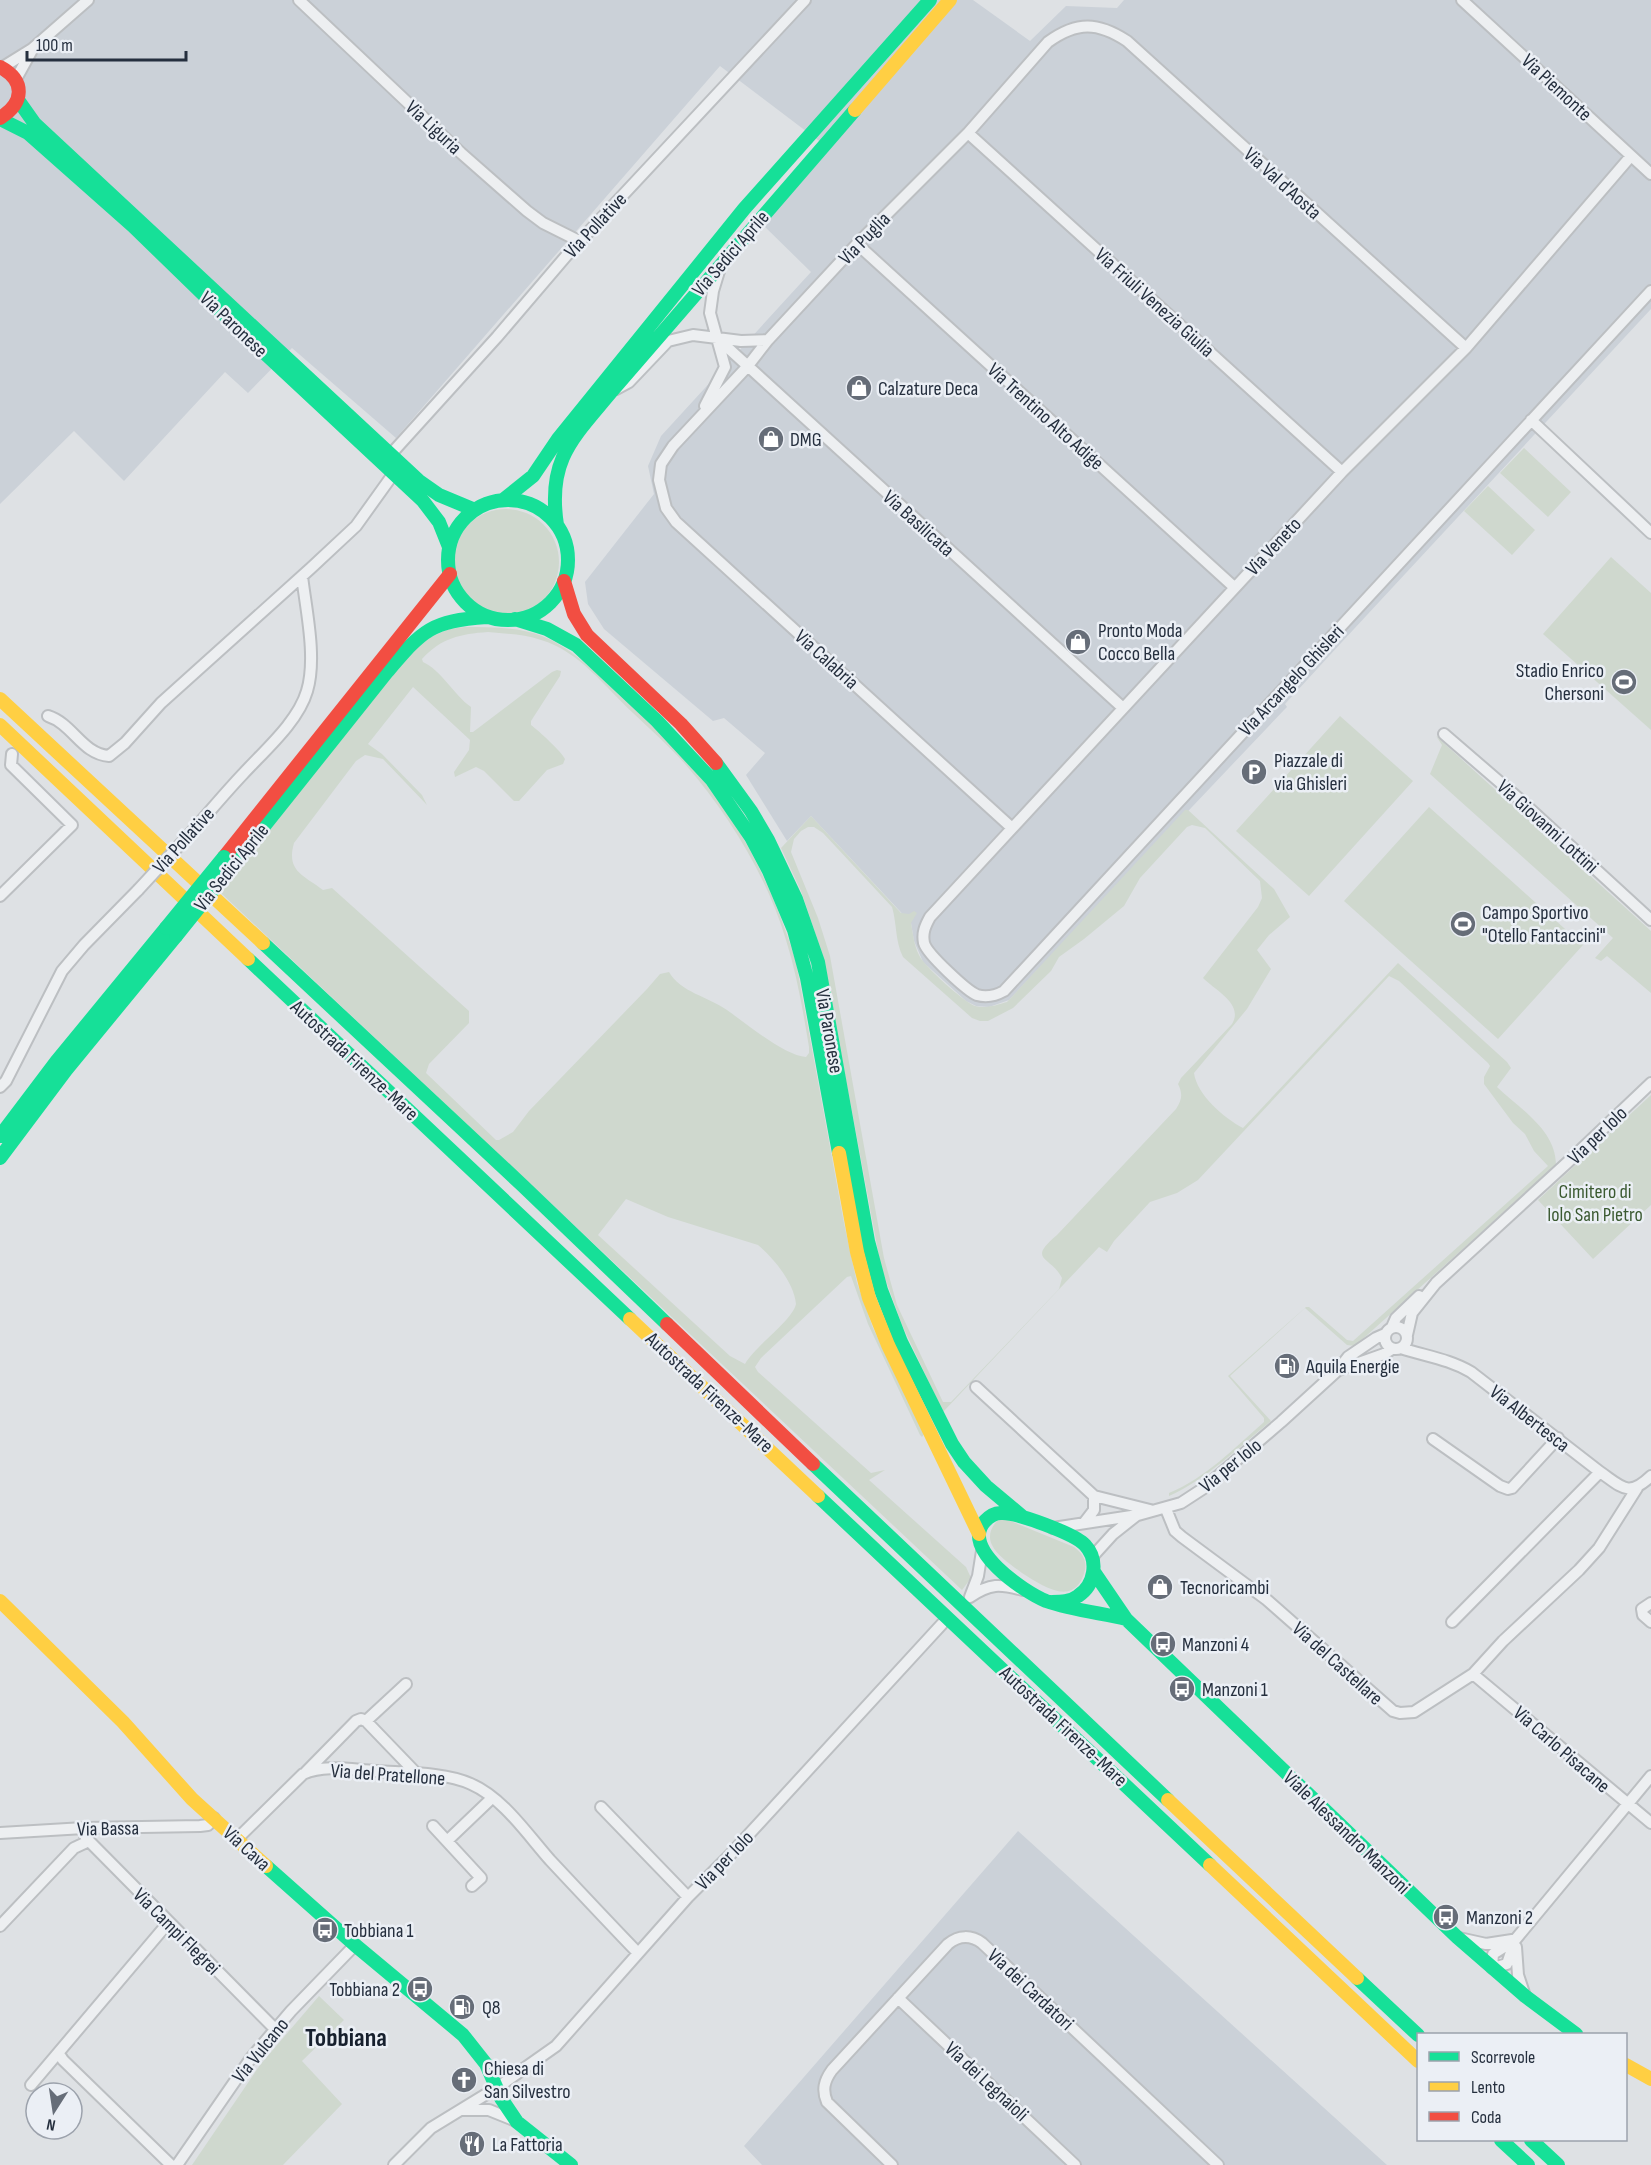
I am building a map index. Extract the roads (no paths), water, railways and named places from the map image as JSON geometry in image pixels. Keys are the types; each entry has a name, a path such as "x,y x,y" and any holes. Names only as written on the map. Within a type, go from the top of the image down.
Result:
{"main road":[{"name":"Via Sedici Aprile","path":"503,500 533,476 558,439 744,209 930,0"},
{"name":"Via Sedici Aprile","path":"228,861 413,643 428,631 448,621 490,617 515,620 540,611 554,598 564,580 567,552 552,504 553,485 561,458 611,392 950,0"},
{"path":"1,67 16,79 20,93 18,100"},
{"name":"Via Paronese","path":"449,547 432,511 394,473 241,331 133,226 28,133 0,118 14,108 18,100 35,124 429,489 475,510"},
{"name":"Via Sedici Aprile","path":"490,617 465,602 457,592 450,574 449,547 461,522 485,504 503,500 528,503 540,509 557,525"},
{"name":"Via Sedici Aprile","path":"0,1158 171,932 450,574"},
{"name":"Via Paronese","path":"564,580 573,611 586,634 690,733 708,754 744,801 783,866 802,912 818,962 868,1241 881,1290 901,1342 952,1444 964,1462 986,1486 1023,1517"},
{"name":"Via Paronese","path":"515,620 548,629 576,645 657,721 712,780 747,830 769,871 794,930 807,978 856,1252 867,1290 888,1345 979,1534 982,1551"},
{"name":"Autostrada Firenze-Mare","path":"0,699 522,1185 917,1564 1417,2033"},
{"name":"Autostrada Firenze-Mare","path":"0,725 1417,2059"},
{"name":"Via Sedici Aprile","path":"0,1136 56,1062 171,932"},
{"path":"979,1534 981,1526 991,1515 1006,1513 1065,1532 1083,1541 1093,1556 1095,1564 1091,1582 1079,1596 1071,1600 1052,1602"},
{"path":"982,1551 1000,1570 1029,1592 1071,1608 1125,1619"},
{"name":"Viale Alessandro Manzoni","path":"1094,1572 1125,1619 1457,1937 1525,1996 1575,2033"},
{"name":"Via Cava","path":"0,1600 123,1722 192,1798 356,1945 463,2035 486,2064 501,2098 518,2121 571,2165"},
{"path":"1627,2066 1651,2079"},
{"path":"1503,2141 1528,2165"},
{"path":"1533,2141 1558,2165"}],"street":[{"path":"1,67 32,49 88,0"},
{"name":"Via Liguria","path":"299,0 527,212 543,223 579,241"},
{"name":"Via Pollative","path":"391,454 497,338 579,241 805,0"},
{"name":"Via Piemonte","path":"1462,0 1651,174"},
{"name":"Via Puglia","path":"659,480 661,464 673,446 857,244 968,133 1048,42 1062,32 1077,27 1095,26"},
{"name":"Via Val d'Aosta","path":"1095,26 1111,31 1127,41 1466,348"},
{"path":"16,79 32,49"},
{"name":"Via Friuli Venezia Giulia","path":"968,133 1342,472"},
{"name":"Via Veneto","path":"924,940 925,925 930,917 1342,472 1466,348 1631,156"},
{"name":"Via Trentino Alto Adige","path":"857,244 1234,587"},
{"path":"698,420 725,367 710,313 713,291 722,262"},
{"name":"Via Arcangelo Ghisleri","path":"924,940 932,955 973,993 989,997 1004,991 1651,291"},
{"path":"611,392 629,382 668,341 693,335 741,341 768,340"},
{"name":"Via Basilicata","path":"716,338 1124,708"},
{"path":"1531,420 1651,533"},
{"path":"48,716 59,720 92,753 110,756 161,703 356,526 394,473"},
{"name":"Via Calabria","path":"659,480 666,508 676,522 1012,828"},
{"name":"Via Pollative","path":"0,1087 14,1065 63,971 84,945 138,890 274,740 302,703 307,690 310,661 302,576"},
{"name":"Via Giovanni Lottini","path":"1444,734 1651,920"},
{"path":"0,896 72,825 11,765 12,754"},
{"name":"Via per Iolo","path":"1050,1528 1138,1515 1162,1509 1181,1503 1204,1488 1338,1370 1348,1357 1388,1330 1414,1299 1436,1283 1651,1083"},
{"name":"Via per Iolo","path":"1407,1335 1412,1313 1436,1283"},
{"path":"1399,1327 1407,1335 1406,1342 1397,1348 1386,1345 1388,1330 1399,1327"},
{"name":"Via per Iolo","path":"1338,1370 1397,1348"},
{"name":"Via Albertesca","path":"1397,1348 1455,1363 1471,1372 1600,1472 1621,1486 1637,1488"},
{"path":"976,1387 1094,1496 1149,1510 1162,1509"},
{"path":"1433,1439 1500,1486 1508,1489 1512,1488 1558,1438"},
{"path":"1452,1622 1600,1472"},
{"path":"1637,1488 1651,1476"},
{"name":"Via del Castellare","path":"1162,1509 1182,1537 1267,1600 1393,1711 1400,1713 1414,1712 1473,1674 1503,1641 1579,1570 1599,1548 1637,1488"},
{"path":"1084,1523 1094,1510 1094,1496"},
{"name":"Via per Iolo","path":"1093,1556 1113,1534 1138,1515"},
{"path":"982,1551 978,1576 970,1597 989,1586 1004,1585 1029,1592"},
{"path":"1651,1603 1642,1609 1643,1615 1651,1622"},
{"name":"Via per Iolo","path":"394,2165 431,2128 498,2087 556,2046 688,1897 729,1856 942,1624"},
{"name":"Via Carlo Pisacane","path":"1473,1674 1651,1823"},
{"path":"366,1721 406,1684"},
{"path":"303,1774 356,1721 361,1719 366,1721 417,1774"},
{"name":"Via del Pratellone","path":"237,1839 303,1774 310,1771 329,1769 417,1774 457,1779 471,1784 492,1798 592,1907 638,1953"},
{"path":"1492,1968 1493,1954 1515,1940 1651,1776"},
{"path":"447,1841 492,1798"},
{"path":"601,1807 688,1897"},
{"name":"Via Bassa","path":"0,1833 84,1828 200,1826 208,1825 214,1818"},
{"path":"433,1826 481,1878 472,1886"},
{"name":"Via Campi Flegrei","path":"84,1828 85,1836 89,1841 275,2029"},
{"path":"0,1926 74,1848 89,1841"},
{"path":"35,2081 168,1923"},
{"name":"Via dei Cardatori","path":"892,2165 833,2110 827,2102 824,2087 832,2070 953,1939 969,1936 976,1939 1218,2165"},
{"path":"1457,1937 1486,1944 1515,1940"},
{"path":"1515,1940 1518,1975 1525,1996"},
{"name":"Via Vulcano","path":"177,2165 251,2058 275,2029 356,1945"},
{"name":"Via dei Legnaioli","path":"898,1998 1076,2165"},
{"path":"59,2054 171,2165"},
{"path":"459,2111 489,2110 518,2121"}],"place":[{"name":"Calzature Deca","path":"859,388"},
{"name":"DMG","path":"771,439"},
{"name":"Pronto Moda Cocco Bella","path":"1078,642"},
{"name":"Stadio Enrico Chersoni","path":"1624,682"},
{"name":"Piazzale di via Ghisleri","path":"1254,772"},
{"name":"Campo Sportivo \"Otello Fantaccini\"","path":"1463,924"},
{"name":"Aquila Energie","path":"1287,1366"},
{"name":"Tecnoricambi","path":"1160,1587"},
{"name":"Manzoni 4","path":"1163,1644"},
{"name":"Manzoni 1","path":"1182,1689"},
{"name":"Manzoni 2","path":"1446,1917"},
{"name":"Tobbiana 1","path":"325,1930"},
{"name":"Tobbiana 2","path":"420,1989"},
{"name":"Q8","path":"462,2007"},
{"name":"Chiesa di San Silvestro","path":"464,2080"},
{"name":"La Fattoria","path":"472,2144"}],"district":[{"name":"Tobbiana","path":"346,2037"}],"park label":[{"name":"Cimitero di Iolo San Pietro","path":"1595,1202"}]}
